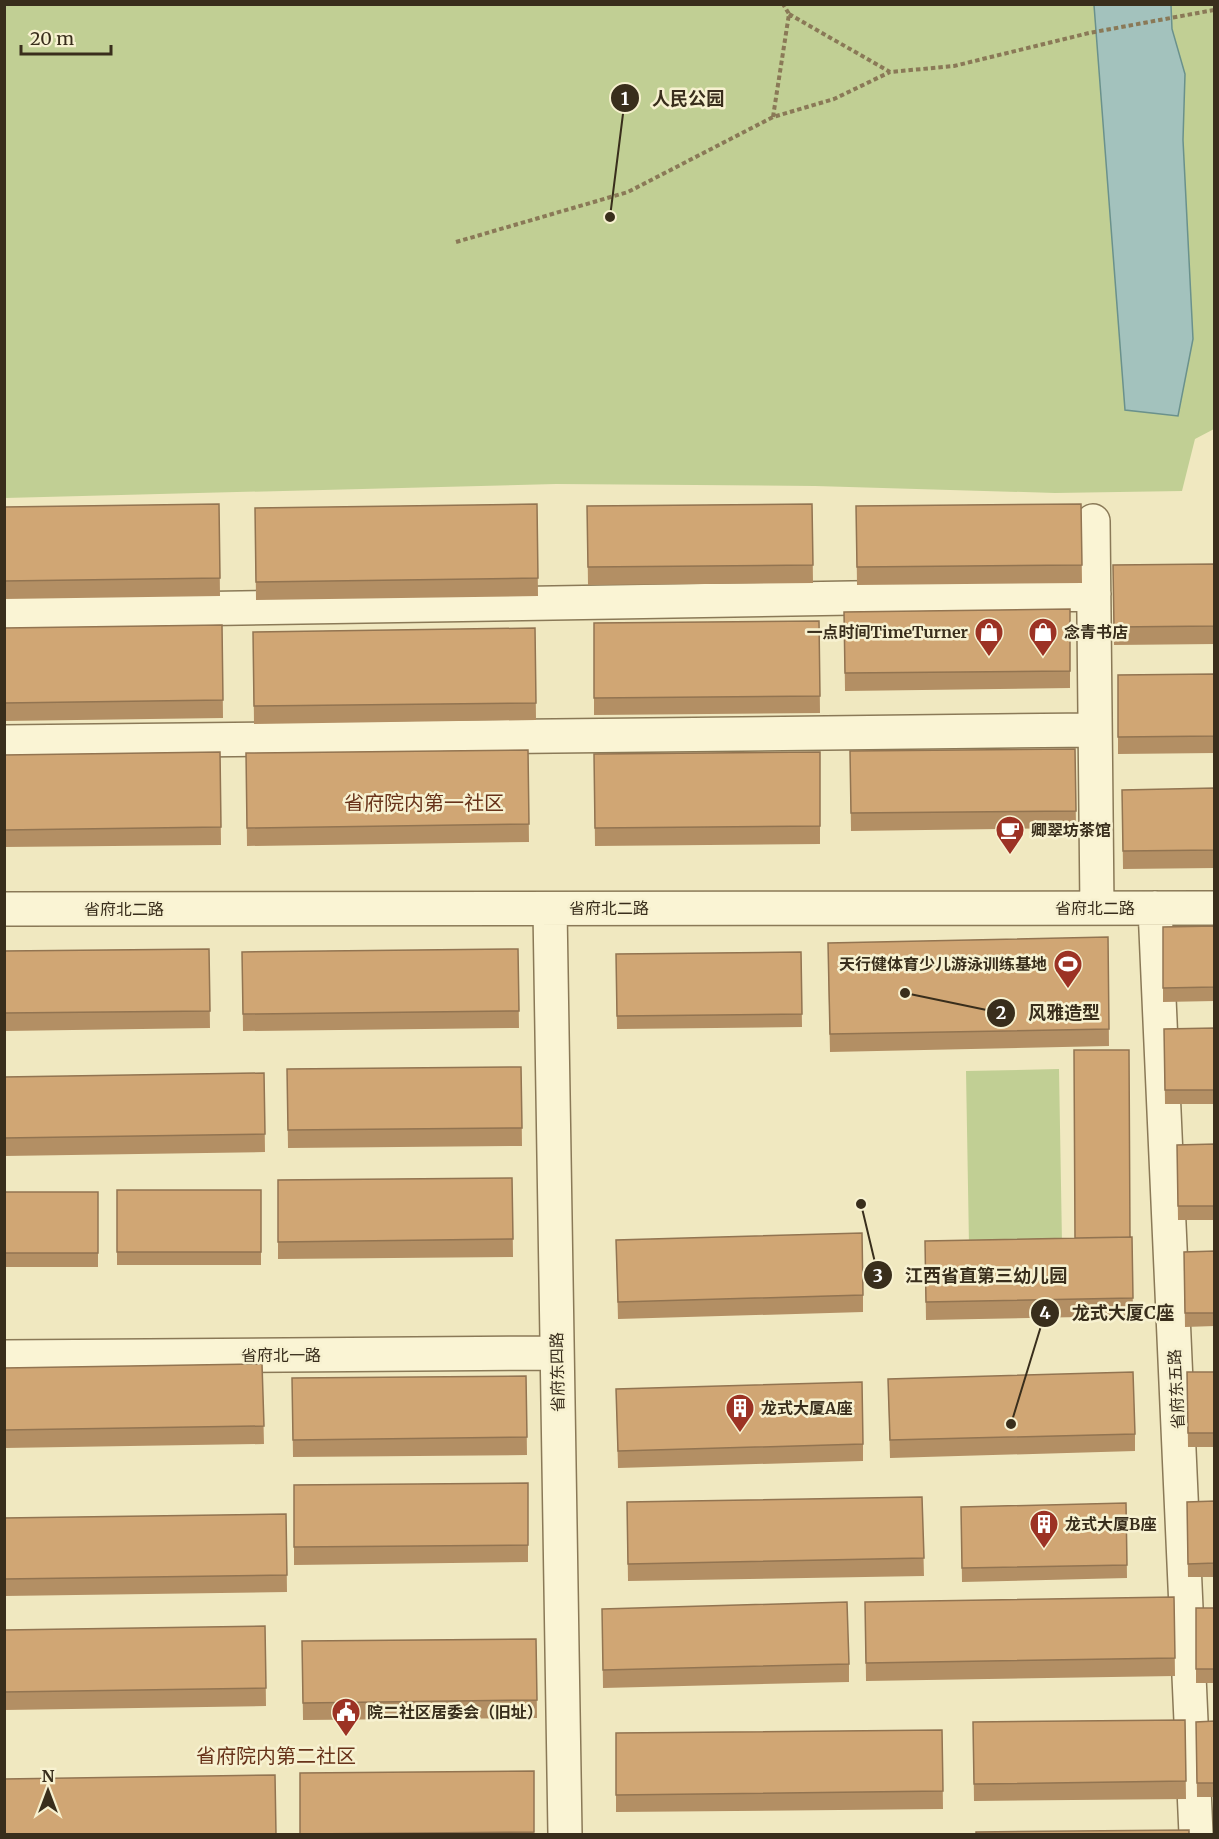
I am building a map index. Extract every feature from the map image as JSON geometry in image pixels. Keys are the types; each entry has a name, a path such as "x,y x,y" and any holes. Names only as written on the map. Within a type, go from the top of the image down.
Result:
{"street":[{"path":"1093,521 1097,908"},
{"path":"4,612 1094,594"},
{"path":"4,742 1095,730"},
{"name":"省府东五路","path":"1155,908 1196,1834"},
{"name":"省府北二路","path":"4,909 1215,908"},
{"name":"省府东四路","path":"550,909 565,1834"},
{"name":"省府北一路","path":"4,1357 557,1353"}],"path":[{"path":"783,4 789,14 890,72"},
{"path":"456,242 628,192 773,117 834,99 890,72 954,66 1089,33 1215,10"},
{"path":"773,117 789,14"}],"green space":[{"path":"4,5 1214,5 1214,429 1195,439 1182,491 1055,493 815,486 556,484 5,498"},
{"path":"1059,1069 1062,1243 969,1245 966,1071"}],"water":[{"path":"1094,5 1171,5 1172,29 1185,74 1183,140 1193,339 1178,416 1125,410"}],"building":[{"path":"219,504 220,578 4,581 4,507"},
{"path":"537,504 538,578 256,582 255,508"},
{"path":"812,504 813,565 588,567 587,506"},
{"path":"1081,504 1082,565 857,567 856,506"},
{"path":"1215,564 1215,626 1114,627 1113,565"},
{"path":"1070,609 1070,671 845,673 844,612"},
{"path":"819,621 820,696 594,698 594,623"},
{"path":"222,625 223,700 4,703 4,628"},
{"path":"535,628 536,703 254,706 253,632"},
{"path":"1215,674 1215,736 1118,737 1118,675"},
{"path":"1075,749 1076,811 851,813 850,751"},
{"path":"528,750 529,824 247,828 246,753"},
{"path":"220,752 221,827 4,830 4,755"},
{"path":"820,752 820,826 595,828 594,754"},
{"path":"1215,788 1215,850 1123,851 1122,790"},
{"path":"1215,926 1215,987 1163,988 1163,927"},
{"path":"1108,937 1109,1029 830,1034 828,943"},
{"path":"209,949 210,1011 4,1013 4,951"},
{"path":"518,949 519,1011 243,1014 242,952"},
{"path":"801,952 802,1014 617,1016 616,954"},
{"path":"1215,1028 1215,1090 1165,1090 1164,1029"},
{"path":"1074,1050 1129,1050 1130,1237 1075,1238"},
{"path":"521,1067 522,1128 288,1130 287,1069"},
{"path":"264,1073 265,1134 4,1138 4,1077"},
{"path":"1215,1144 1215,1206 1178,1206 1177,1145"},
{"path":"512,1178 513,1239 278,1242 278,1180"},
{"path":"117,1190 261,1190 261,1252 117,1252"},
{"path":"4,1192 98,1192 98,1253 4,1253"},
{"path":"862,1233 863,1295 618,1302 616,1240"},
{"path":"1132,1237 1133,1298 926,1302 925,1241"},
{"path":"1215,1251 1215,1313 1185,1313 1184,1252"},
{"path":"262,1364 264,1426 4,1430 4,1368"},
{"path":"1133,1372 1135,1434 890,1440 888,1379"},
{"path":"1187,1372 1215,1372 1215,1433 1188,1433"},
{"path":"526,1376 527,1437 293,1440 292,1378"},
{"name":"龙式大厦A座","path":"862,1382 863,1444 618,1451 616,1389"},
{"path":"528,1483 528,1545 294,1547 294,1485"},
{"path":"922,1497 924,1558 628,1564 627,1502"},
{"path":"1215,1501 1215,1563 1188,1564 1187,1502"},
{"name":"龙式大厦B座","path":"1126,1503 1127,1565 962,1568 961,1507"},
{"path":"286,1514 287,1575 4,1579 4,1518"},
{"path":"1174,1597 1175,1658 866,1663 865,1602"},
{"path":"847,1602 849,1664 603,1670 602,1609"},
{"path":"1196,1608 1215,1608 1215,1669 1196,1669"},
{"path":"265,1626 266,1688 4,1692 4,1630"},
{"path":"536,1639 537,1700 303,1703 302,1641"},
{"path":"1185,1720 1186,1781 974,1784 973,1722"},
{"path":"1215,1721 1215,1783 1197,1783 1196,1722"},
{"path":"942,1730 943,1791 616,1795 616,1733"},
{"path":"534,1771 534,1832 300,1834 300,1773"},
{"path":"275,1775 276,1834 4,1834 4,1779"},
{"path":"1189,1830 1189,1834 976,1834 976,1832"}],"place":[{"name":"人民公园","path":"610,217"},
{"name":"一点时间TimeTurner","path":"989,658"},
{"name":"念青书店","path":"1043,658"},
{"name":"卿翠坊茶馆","path":"1010,856"},
{"name":"天行健体育少儿游泳训练基地","path":"1068,990"},
{"name":"风雅造型","path":"905,993"},
{"name":"江西省直第三幼儿园","path":"861,1204"},
{"name":"龙式大厦C座","path":"1011,1424"},
{"name":"龙式大厦A座","path":"740,1434"},
{"name":"龙式大厦B座","path":"1044,1550"},
{"name":"院二社区居委会（旧址）","path":"346,1738"}],"district":[{"name":"省府院内第一社区","path":"424,803"},
{"name":"省府院内第二社区","path":"276,1756"}]}
